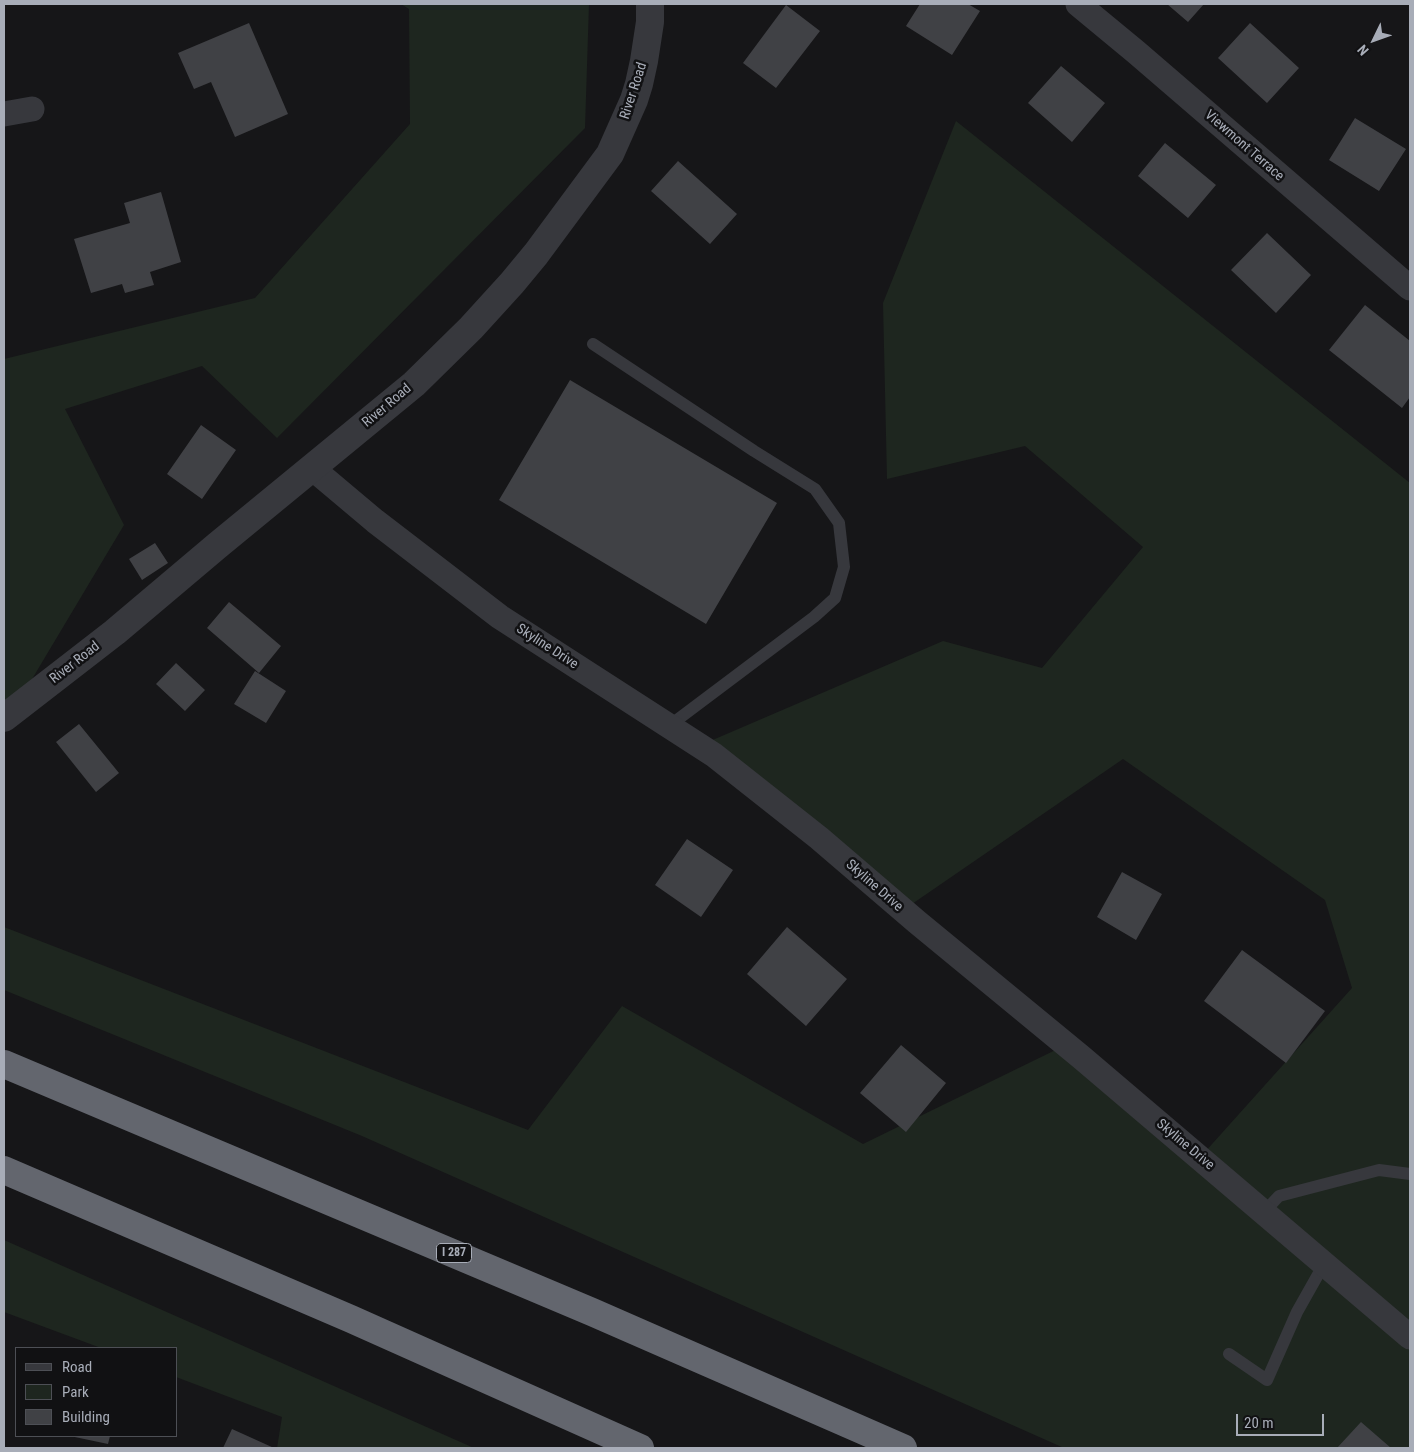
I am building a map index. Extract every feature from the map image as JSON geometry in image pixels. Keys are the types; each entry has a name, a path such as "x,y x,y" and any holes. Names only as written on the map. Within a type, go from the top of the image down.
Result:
{"highway":[{"name":"I 287","path":"4,1064 592,1312 903,1448"},
{"path":"4,1170 351,1319 640,1448"}],"street":[{"name":"River Road","path":"4,718 115,632 414,384 472,328 536,254 610,154 634,100 644,62 650,22 650,4"},
{"name":"Viewmont Terrace","path":"1078,4 1410,288"},
{"path":"4,114 32,109"},
{"name":"Skyline Drive","path":"312,468 375,521 500,617 714,754 819,838 917,922 1081,1057 1410,1337"}],"lane":[{"path":"593,344 814,489 839,524 844,567 835,598 814,617 669,726"},
{"path":"1264,1212 1279,1196 1379,1170 1410,1174"},
{"path":"1229,1354 1267,1380 1297,1312 1324,1264"}],"green space":[{"path":"401,4 589,4 585,128 277,438 202,366 65,409 124,525 4,726 4,359 255,298 410,124 409,9"},
{"path":"956,121 1410,483 1410,1448 1064,1448 362,1136 4,990 4,927 528,1130 622,1006 863,1144 1078,1039 1204,1153 1352,988 1325,900 1123,759 912,904 694,748 943,641 1042,668 1143,547 1025,446 887,479 883,303"},
{"path":"4,1240 474,1448 277,1448 282,1417 178,1378 178,1347 98,1347 4,1312"}],"building":[{"path":"920,4 968,4 980,11 952,55 906,26"},
{"path":"1167,4 1204,4 1188,22"},
{"path":"786,5 820,31 776,88 743,63"},
{"path":"249,23 288,114 235,137 211,82 194,89 178,53"},
{"path":"1250,23 1299,68 1267,103 1218,58"},
{"path":"1061,66 1105,103 1072,142 1028,103"},
{"path":"1355,118 1406,149 1379,191 1329,160"},
{"path":"1165,143 1216,185 1188,218 1138,176"},
{"path":"678,161 737,214 710,244 651,191"},
{"path":"161,192 181,262 150,272 154,285 125,293 122,284 91,293 74,239 130,223 124,203"},
{"path":"1267,233 1311,275 1276,313 1231,270"},
{"path":"1365,305 1410,341 1410,397 1402,408 1329,350"},
{"path":"570,380 777,503 706,624 499,500"},
{"path":"201,425 236,450 202,499 167,474"},
{"path":"155,543 168,563 142,580 129,559"},
{"path":"229,602 281,646 259,673 207,628"},
{"path":"176,663 205,690 185,711 156,684"},
{"path":"255,671 286,691 266,723 234,704"},
{"path":"79,724 119,773 96,792 56,742"},
{"path":"687,839 733,870 701,917 655,885"},
{"path":"1122,872 1162,894 1136,940 1097,917"},
{"path":"787,927 847,979 806,1026 747,974"},
{"path":"1242,950 1325,1011 1286,1063 1204,1001"},
{"path":"901,1045 946,1083 906,1132 860,1093"},
{"path":"1361,1422 1391,1448 1337,1448"},
{"path":"232,1429 274,1448 223,1448"},
{"path":"75,1437 110,1437 108,1444"}]}
